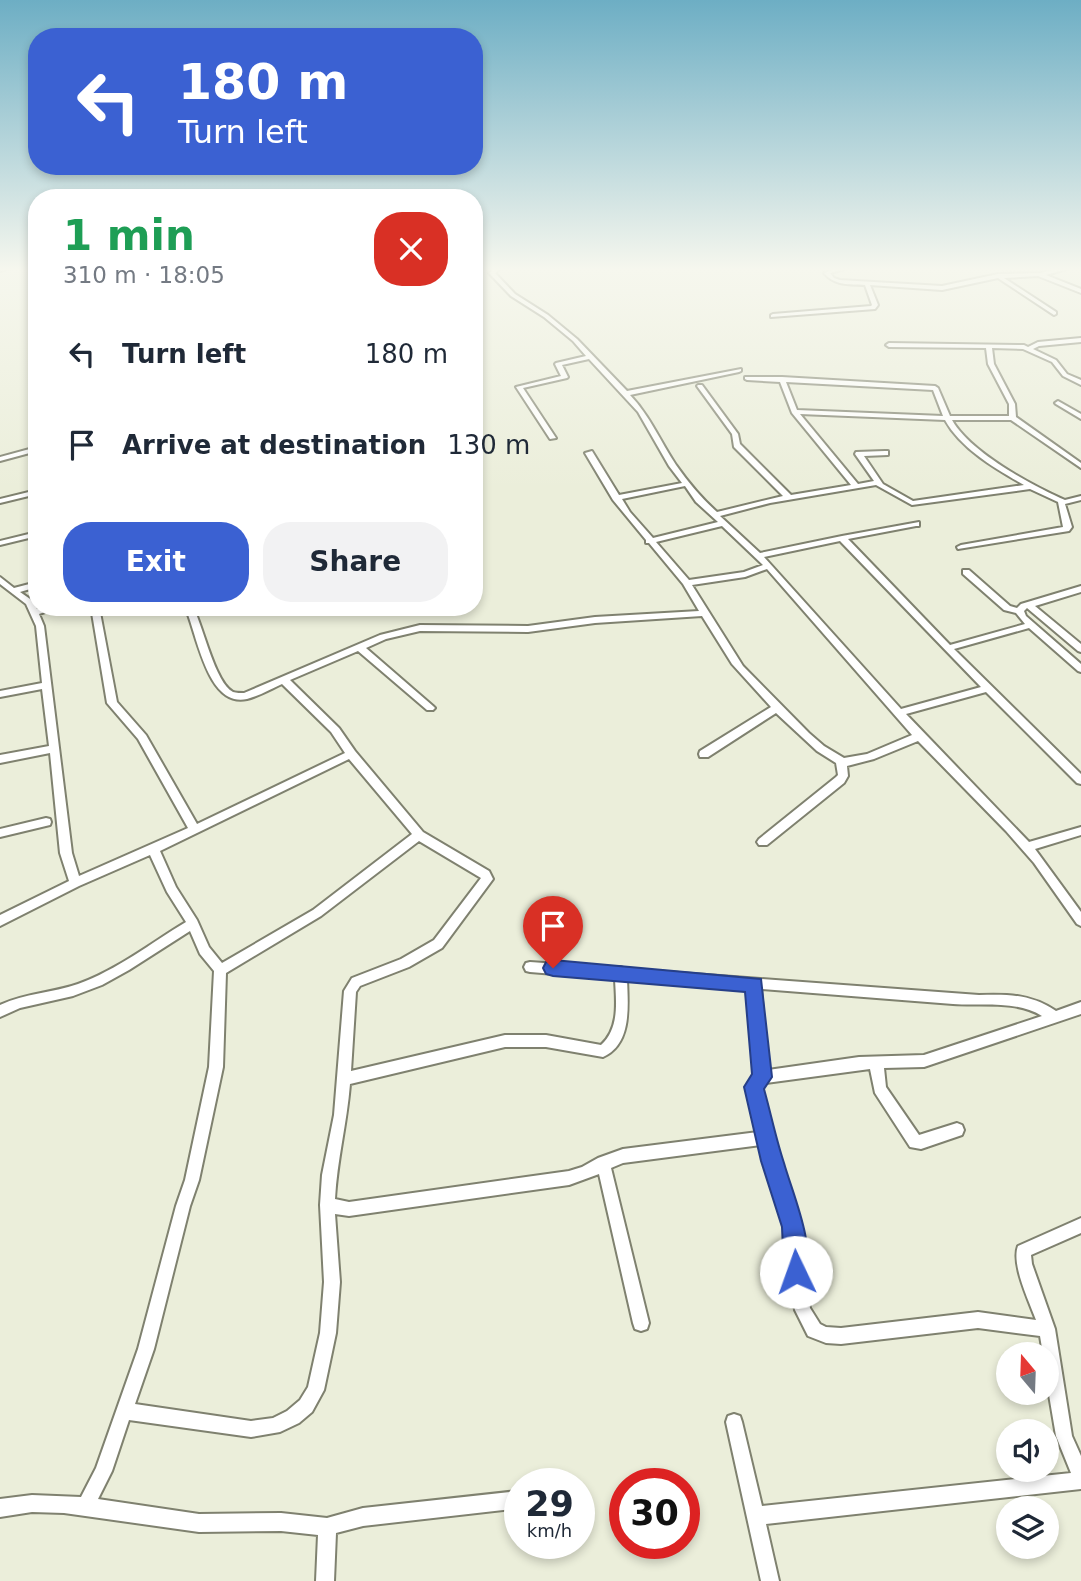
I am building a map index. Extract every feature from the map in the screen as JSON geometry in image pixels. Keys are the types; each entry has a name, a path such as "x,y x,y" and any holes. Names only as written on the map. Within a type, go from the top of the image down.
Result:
{"street":[{"path":"576,341 646,418 686,484 769,566 919,736 1027,847 1081,921"},
{"path":"1029,349 1038,344 1073,341"},
{"path":"890,345 1029,349 1054,361 1065,375 1081,383"},
{"path":"989,346 991,364 1013,407 1013,418"},
{"path":"552,438 519,387 565,377 558,364 588,357"},
{"path":"624,394 739,370"},
{"path":"747,377 935,388 956,432 1029,487 1062,501 1081,498"},
{"path":"782,379 794,412 856,486"},
{"path":"700,386 735,433 737,445 789,498"},
{"path":"1058,403 1081,417"},
{"path":"794,412 1013,418 1081,466"},
{"path":"0,459 28,451"},
{"path":"589,453 616,498 649,541 687,583 739,667 831,757 841,762 862,759 919,736"},
{"path":"884,453 859,454 880,484 912,503 1029,487"},
{"path":"616,498 686,484"},
{"path":"715,515 789,498 880,484"},
{"path":"0,500 28,494"},
{"path":"1062,501 1068,527"},
{"path":"649,541 723,523"},
{"path":"759,556 916,524"},
{"path":"961,547 1054,533 1068,527 1081,531"},
{"path":"0,542 28,536"},
{"path":"842,538 1081,780"},
{"path":"687,583 745,574 769,566"},
{"path":"966,572 1007,608 1019,611 1081,669"},
{"path":"0,580 28,601"},
{"path":"13,590 28,586"},
{"path":"1019,611 1028,605 1081,589"},
{"path":"1028,605 1081,649"},
{"path":"195,616 209,662 226,693 245,696 383,637 420,628 528,629 607,619 705,613"},
{"path":"36,616 44,650 45,685 60,788 66,853 75,883"},
{"path":"97,616 112,703 142,737 194,829"},
{"path":"948,648 1031,625"},
{"path":"359,647 430,708"},
{"path":"123,1411 251,1429 274,1426 293,1417 306,1406 316,1390 328,1333 332,1282 327,1205 329,1175 345,1079 348,1008 353,984 405,963 438,944 487,879 485,874 419,835 351,754 335,730 284,680"},
{"path":"0,694 45,685"},
{"path":"898,713 988,688"},
{"path":"704,754 778,707"},
{"path":"0,759 53,749"},
{"path":"0,922 75,883 153,849 351,754"},
{"path":"763,842 840,780 843,776 841,762"},
{"path":"0,833 46,822"},
{"path":"1027,847 1081,831"},
{"path":"220,970 317,913 419,835"},
{"path":"86,1506 103,1471 146,1349 199,1153 216,1068 220,970 204,950 193,923 171,889 153,849"},
{"path":"0,1012 26,1000 45,999 87,986 193,923"},
{"path":"530,967 979,1000 1012,999 1031,1002 1054,1017"},
{"path":"345,1079 505,1041 546,1041 603,1051 609,1047 621,1025 621,972"},
{"path":"754,985 762,1077"},
{"path":"1047,1329 978,1320 841,1336 826,1335 814,1330 803,1310 796,1272 793,1227 772,1161 754,1087 762,1077 805,1068 924,1061 1081,1008"},
{"path":"876,1062 880,1089 915,1142 957,1130"},
{"path":"327,1205 349,1209 496,1186 569,1178 585,1175 603,1163 623,1156 768,1137"},
{"path":"603,1163 641,1323"},
{"path":"754,1516 1080,1473 1064,1436 1047,1329 1024,1264 1023,1251 1081,1225"},
{"path":"734,1422 770,1581"},
{"path":"0,1508 20,1503 64,1503 199,1523 281,1522 327,1527 363,1517 504,1501"},
{"path":"325,1581 327,1527"}],"route":[{"path":"553,968 754,985 762,1077 754,1087 772,1161 793,1227 796,1272"}]}
